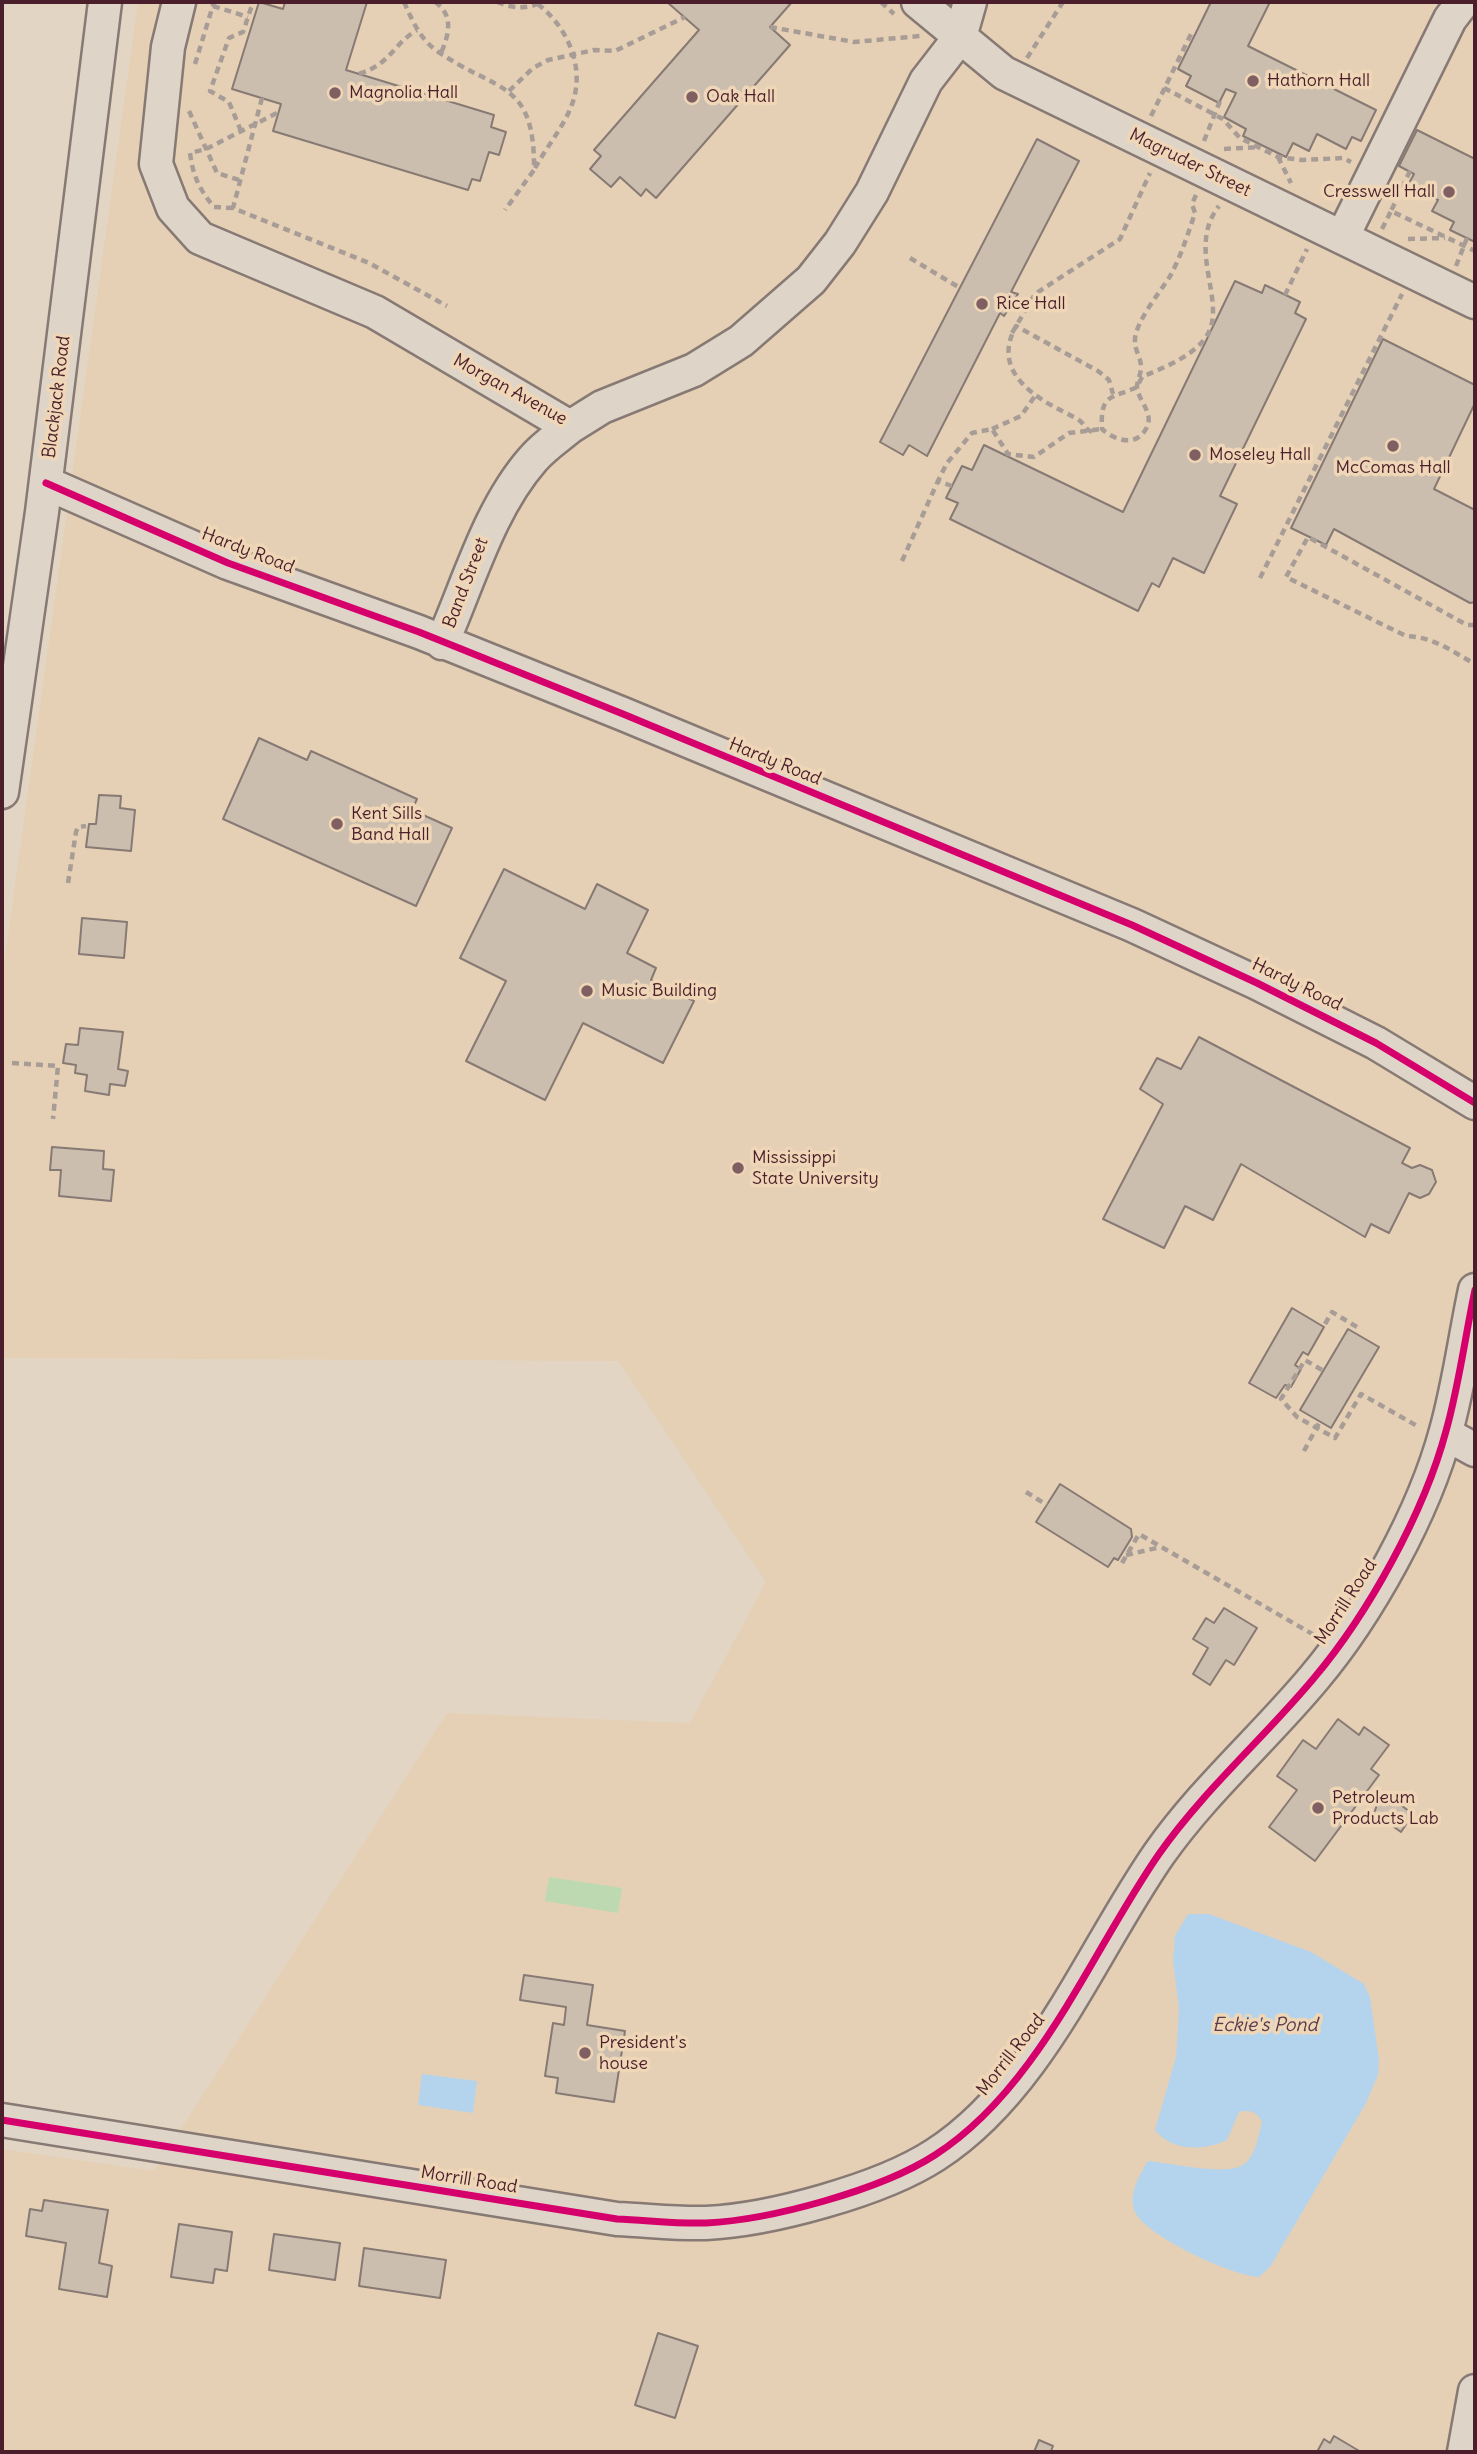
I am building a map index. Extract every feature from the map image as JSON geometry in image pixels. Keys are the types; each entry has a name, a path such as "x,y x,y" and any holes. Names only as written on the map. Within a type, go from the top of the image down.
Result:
{"street":[{"name":"Blackjack Road","path":"2,792 46,483 105,2"},
{"name":"Morgan Avenue","path":"179,2 168,47 156,164 173,208 200,238 375,312 570,427 602,407 694,370 729,348 811,280 840,243 872,192 926,81 953,47"},
{"path":"953,47 970,2"},
{"path":"1349,234 1450,19 1463,2"},
{"name":"Magruder Street","path":"910,17 953,47 1004,73 1349,234 1411,270 1475,302"},
{"name":"Band Street","path":"442,643 485,533 533,458 570,427"},
{"name":"Hardy Road","path":"46,483 228,563 623,714 1132,925 1377,1043 1475,1104"},
{"name":"Morrill Road","path":"2,2120 617,2219 708,2223 802,2208 870,2186 935,2155 991,2108 1056,2024 1160,1853 1214,1788 1316,1676 1375,1592 1415,1513 1433,1431 1475,1290"},
{"path":"1433,1431 1475,1450"},
{"path":"1464,2452 1475,2391"}],"path":[{"path":"241,131 229,102 210,91 229,38 243,32 253,2"},
{"path":"404,2 417,30 441,53 509,91 530,121 534,170"},
{"path":"435,2 446,15 449,29 441,53"},
{"path":"496,2 528,8 536,3 554,15 574,56 576,82 572,105 534,170 505,210"},
{"path":"881,2 910,17 920,36"},
{"path":"1027,59 1063,2"},
{"path":"194,68 213,4 248,17"},
{"path":"509,91 533,68 548,60 594,50 615,51 685,17"},
{"path":"770,27 853,42 920,36 953,47"},
{"path":"359,74 386,61 397,52 404,38 417,30"},
{"path":"1162,121 1150,115 1193,30"},
{"path":"1164,88 1216,115 1240,138 1278,157 1302,160 1343,158 1358,165"},
{"path":"233,208 262,98"},
{"path":"188,101 188,110 217,173 239,180"},
{"path":"1204,141 1220,101"},
{"path":"279,112 206,149 190,153 192,174 214,207 233,208 369,263 447,306"},
{"path":"1195,137 1233,156"},
{"path":"1221,150 1259,147"},
{"path":"1278,157 1291,184"},
{"path":"1092,432 1086,429 1081,420 1035,396 1016,380 1011,365 1012,332 1035,294 1120,239 1151,174 1139,167"},
{"path":"1349,234 1391,211 1410,171"},
{"path":"1279,178 1302,190"},
{"path":"1192,204 1195,213 1169,277 1158,291 1135,335 1135,347 1141,365 1137,387 1148,410 1149,421 1143,434 1123,441 1111,437 1102,429 1101,412 1113,394 1137,387 1142,377 1171,365 1191,352 1205,339 1213,324 1204,247 1207,228 1222,202 1230,208"},
{"path":"1391,211 1475,251"},
{"path":"1295,242 1349,234 1392,234"},
{"path":"1260,578 1402,295 1421,248 1402,239 1446,237"},
{"path":"1457,266 1467,238"},
{"path":"910,258 960,288"},
{"path":"1445,260 1466,271"},
{"path":"1012,332 1016,326 1098,371 1109,380 1113,394"},
{"path":"902,561 947,463 972,433 992,429 1021,416 1035,396"},
{"path":"992,429 1008,454 1034,457 1069,433 1102,429"},
{"path":"938,481 952,486"},
{"path":"1475,625 1467,625 1308,537 1286,577 1406,636 1425,637 1436,641 1475,664"},
{"path":"68,883 76,832 78,827 86,826"},
{"path":"12,1063 58,1066 54,1119"},
{"path":"1325,1324 1332,1312 1357,1327 1355,1332"},
{"path":"1322,1370 1305,1360 1281,1399 1297,1417 1318,1425 1335,1438 1361,1394 1433,1431"},
{"path":"1304,1451 1318,1425"},
{"path":"1026,1492 1047,1505"},
{"path":"1122,1563 1139,1534 1336,1648"},
{"path":"1126,1555 1162,1547"}],"shaded area":[{"name":"Mississippi State University","path":"138,2 1475,2 1475,2452 2,2452 2,2149 154,2171 447,1713 690,1723 766,1582 618,1361 2,1358 2,978"}],"green space":[{"path":"549,1877 622,1888 618,1913 545,1901"}],"water":[{"name":"Eckie's Pond","path":"1188,1914 1209,1914 1311,1952 1364,1984 1370,1997 1379,2060 1378,2075 1366,2103 1270,2267 1259,2277 1230,2270 1172,2243 1142,2222 1133,2205 1136,2185 1148,2161 1210,2169 1241,2166 1253,2152 1262,2122 1253,2112 1239,2112 1227,2140 1199,2147 1179,2146 1155,2130 1176,2057 1179,2009 1173,1961 1175,1936"},
{"path":"422,2074 477,2081 473,2113 418,2105"}],"building":[{"name":"Magnolia Hall","path":"259,2 283,9 285,2 367,2 346,70 494,115 491,127 506,132 499,155 489,152 480,181 472,179 468,190 273,131 281,104 232,89"},
{"name":"Oak Hall","path":"667,2 792,2 770,27 790,45 656,198 646,189 641,196 620,177 611,187 590,169 601,156 594,150 699,30"},
{"name":"Hathorn Hall","path":"1211,2 1270,2 1248,46 1376,110 1361,141 1352,137 1346,149 1317,134 1309,151 1293,143 1286,157 1243,136 1246,129 1224,117 1236,93 1226,89 1219,103 1186,86 1191,76 1178,69"},
{"name":"Cresswell Hall","path":"1417,130 1475,159 1475,242 1450,230 1454,222 1432,211 1438,200 1408,185 1414,174 1399,166"},
{"name":"Rice Hall","path":"1037,139 1079,161 1011,292 1018,294 1004,316 1000,313 927,456 909,445 903,455 880,442"},
{"name":"Moseley Hall","path":"1235,281 1262,293 1265,285 1300,302 1295,313 1306,319 1220,496 1237,504 1204,573 1173,558 1159,587 1152,583 1138,611 950,519 958,503 946,498 962,466 972,470 984,445 1123,512"},
{"name":"McComas Hall","path":"1383,339 1475,385 1475,403 1434,489 1475,510 1475,602 1470,603 1334,529 1326,545 1291,528"},
{"name":"Kent Sills Band Hall","path":"259,738 307,760 311,751 417,799 412,810 452,828 416,906 223,819"},
{"path":"99,795 121,796 120,808 135,810 131,851 86,847 89,824 96,824"},
{"name":"Music Building","path":"504,869 585,909 597,884 648,910 627,953 656,968 651,980 694,1001 663,1063 583,1023 545,1100 466,1061 506,981 460,958"},
{"path":"82,918 127,922 124,958 79,954"},
{"path":"80,1028 123,1032 118,1069 128,1071 125,1086 110,1084 109,1095 85,1091 87,1075 75,1073 76,1065 63,1063 66,1044 78,1045"},
{"path":"1199,1037 1410,1148 1402,1163 1412,1168 1420,1165 1432,1170 1436,1182 1429,1194 1420,1198 1409,1193 1389,1233 1371,1224 1365,1237 1241,1164 1213,1220 1185,1206 1164,1248 1103,1219 1163,1104 1140,1089 1157,1058 1181,1069"},
{"path":"52,1147 104,1151 103,1169 114,1170 111,1201 59,1196 61,1170 50,1170"},
{"path":"1292,1308 1324,1327 1308,1355 1303,1352 1295,1365 1301,1369 1291,1387 1285,1385 1276,1398 1249,1383"},
{"path":"1348,1329 1379,1347 1331,1428 1300,1410"},
{"path":"1060,1484 1131,1529 1132,1537 1118,1560 1114,1558 1108,1567 1036,1522"},
{"path":"1224,1608 1257,1628 1234,1665 1226,1660 1210,1685 1193,1674 1208,1648 1193,1639 1206,1618 1214,1623"},
{"name":"Petroleum Products Lab","path":"1338,1719 1359,1735 1364,1727 1389,1745 1371,1769 1379,1775 1315,1861 1269,1827 1297,1790 1277,1776 1303,1740 1316,1749"},
{"path":"1387,1795 1413,1814 1401,1832 1374,1813 1380,1797 1383,1799"},
{"name":"President's house","path":"524,1975 593,1985 587,2025 625,2031 614,2102 556,2093 558,2078 545,2076 553,2023 564,2025 566,2007 520,2000"},
{"path":"44,2200 108,2210 99,2263 112,2266 107,2297 59,2289 66,2243 26,2236 30,2209 42,2211"},
{"path":"179,2224 232,2232 227,2271 215,2269 213,2283 171,2277"},
{"path":"274,2234 340,2243 335,2280 269,2270"},
{"path":"364,2248 446,2260 440,2298 359,2286"},
{"path":"658,2333 698,2346 675,2418 635,2405"},
{"path":"1334,2436 1361,2452 1317,2452 1324,2439 1330,2443"},
{"path":"1039,2440 1053,2446 1051,2451 1054,2452 1034,2452"}],"cycle path":[{"path":"46,483 228,563 419,632 1132,925 1257,983 1376,1043 1475,1103"},
{"path":"2,2120 617,2219 672,2222 706,2223 761,2216 856,2191 912,2168 935,2155 972,2127 1034,2056 1159,1854 1195,1808 1314,1678 1374,1593 1409,1528 1436,1463 1455,1396 1475,1290"}],"place":[{"name":"Hathorn Hall","path":"1253,81"},
{"name":"Magnolia Hall","path":"335,93"},
{"name":"Oak Hall","path":"692,97"},
{"name":"Cresswell Hall","path":"1449,192"},
{"name":"Rice Hall","path":"982,304"},
{"name":"McComas Hall","path":"1393,446"},
{"name":"Moseley Hall","path":"1195,455"},
{"name":"Kent Sills Band Hall","path":"337,824"},
{"name":"Music Building","path":"587,991"},
{"name":"Mississippi State University","path":"738,1168"},
{"name":"Petroleum Products Lab","path":"1318,1808"},
{"name":"President's house","path":"585,2053"}]}
